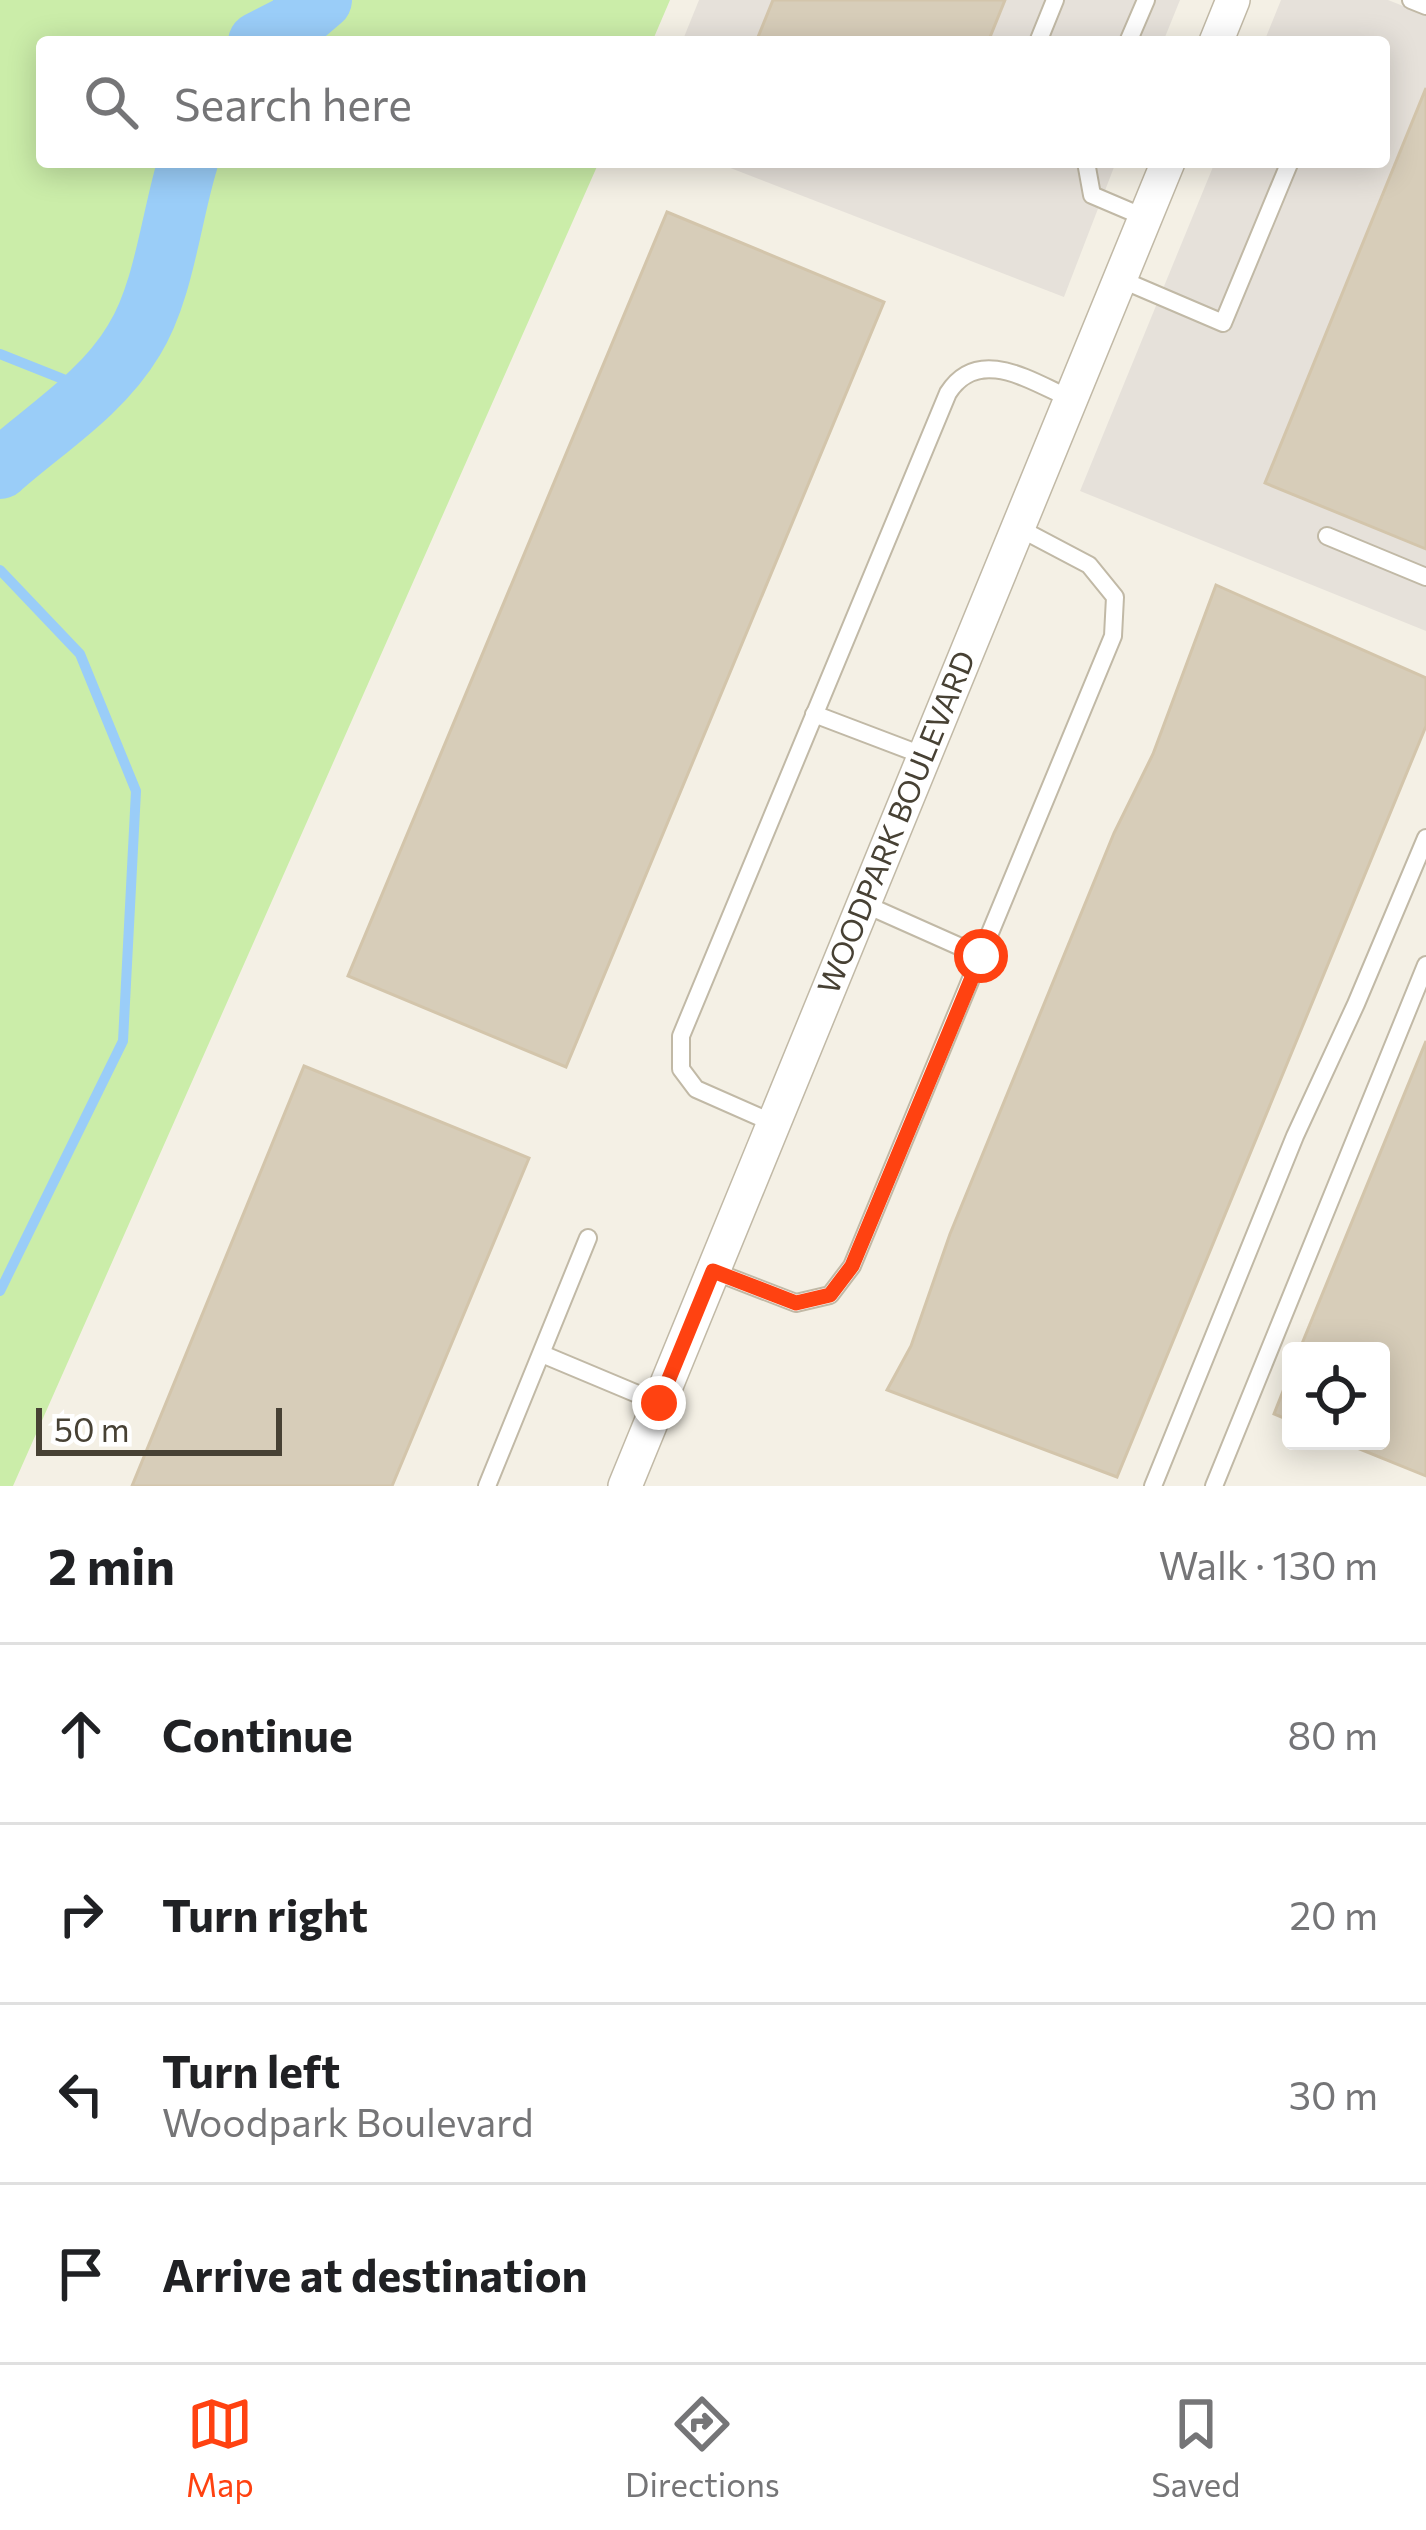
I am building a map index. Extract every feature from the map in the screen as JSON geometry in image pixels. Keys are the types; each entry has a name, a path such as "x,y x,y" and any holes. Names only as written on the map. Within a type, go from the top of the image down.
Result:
{"street":[{"path":"1218,36 1231,1"},
{"name":"WOODPARK BOULEVARD","path":"625,1486 1166,168"}],"lane":[{"path":"1040,36 1055,0"},
{"path":"1131,36 1146,0"},
{"path":"1411,0 1426,6"},
{"path":"1087,168 1092,195 1146,218"},
{"path":"1120,279 1223,323 1287,168"},
{"path":"773,1123 696,1089 681,1069 681,1036 947,393 959,376 980,368 1013,373 1070,398"},
{"path":"713,1271 796,1303 830,1295 852,1266 1113,637 1115,597 1089,565 1016,527"},
{"path":"1327,536 1426,577"},
{"path":"814,714 922,755"},
{"path":"1154,1486 1294,1136 1426,838"},
{"path":"862,903 981,956"},
{"path":"1214,1486 1426,965"},
{"path":"487,1486 588,1238"},
{"path":"542,1354 659,1403"}],"shaded area":[{"path":"699,0 1180,0 1165,36 684,36"},
{"path":"1281,0 1388,0 1426,15 1426,631 1080,491 1213,168 1390,168 1390,36 1266,36"},
{"path":"731,168 1114,168 1064,297"}],"green space":[{"path":"0,0 670,0 655,36 36,36 36,168 596,168 13,1486 0,1486"}],"building":[{"path":"773,0 1005,0 990,36 758,36"},
{"path":"1426,88 1426,549 1265,483"},
{"path":"667,212 884,302 566,1067 348,976"},
{"path":"1216,585 1426,678 1426,726 1117,1477 887,1390 911,1346 950,1234 1114,833 1153,754"},
{"path":"1426,1041 1426,1476 1362,1450 1390,1450 1390,1342 1303,1342"},
{"path":"304,1066 529,1158 392,1486 132,1486"},
{"path":"1282,1394 1282,1417 1274,1414"}],"waterway":[{"path":"278,0 295,23"},
{"path":"270,36 295,23 322,0"},
{"path":"0,469 89,394 134,340 160,277 187,168"},
{"path":"0,354 93,391"},
{"path":"0,570 80,654 136,791 123,1041 0,1291"}],"route":[{"path":"659,1403 713,1271 796,1303 830,1295 852,1266 981,956"}]}
